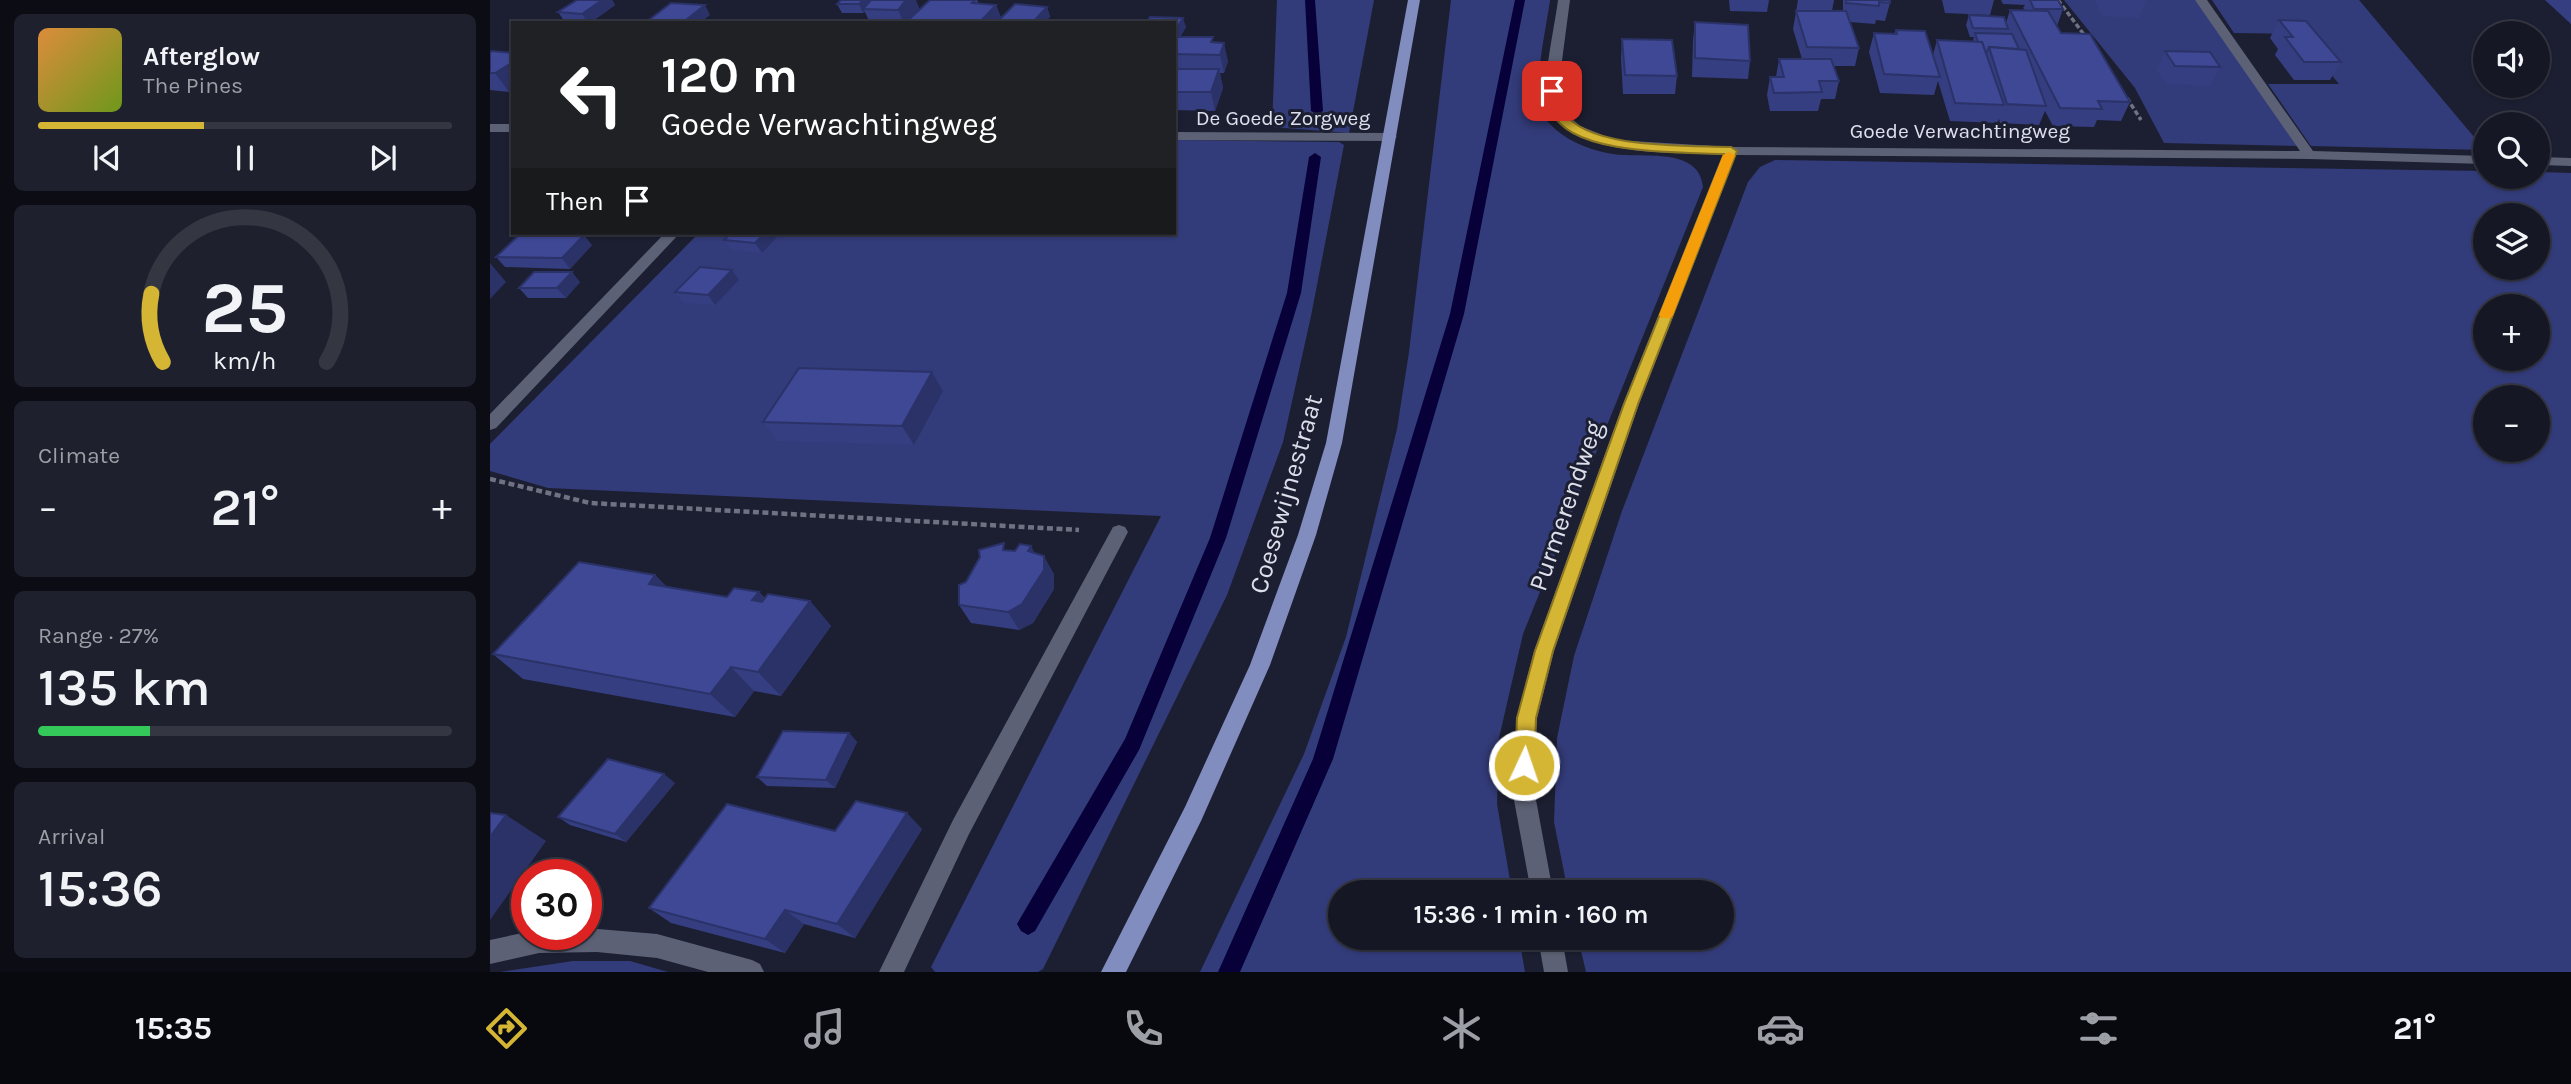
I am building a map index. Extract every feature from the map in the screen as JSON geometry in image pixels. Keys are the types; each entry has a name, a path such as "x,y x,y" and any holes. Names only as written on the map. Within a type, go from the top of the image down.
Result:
{"main road":[{"name":"Coesewijnestraat","path":"1113,972 1193,814 1260,665 1307,536 1334,443 1414,0"}],"street":[{"name":"Goede Verwachtingweg","path":"1564,0 1552,91 1558,113 1574,129 1613,144 1731,151 2163,153 2473,160"},
{"path":"2201,0 2309,155"},
{"path":"490,128 511,128"},
{"name":"De Goede Zorgweg","path":"1176,136 1391,138"},
{"name":"Purmerendweg","path":"1540,880 1523,789 1527,718 1540,665 1631,404 1731,151"},
{"path":"2550,161 2571,162"},
{"path":"490,424 671,235"},
{"path":"891,972 961,827 1119,532"},
{"path":"490,952 539,941 609,941 657,946 752,972"},
{"path":"1552,950 1556,972"}],"path":[{"path":"2058,0 2088,40"},
{"path":"2125,96 2163,153"},
{"path":"490,479 590,503 1119,532"}],"shaded area":[{"path":"1277,0 1374,0 1349,133 1272,127"},
{"path":"1451,0 1550,0 1538,89 1538,102 1543,117 1562,135 1592,149 1620,155 1679,159 1699,173 1703,187 1523,634 1499,738 1497,804 1510,880 1328,880 1328,950 1521,950 1525,972 1200,972 1304,754 1346,637 1397,429 1409,352"},
{"path":"2064,0 2198,0 2297,146 2164,143 2135,88"},
{"path":"2212,0 2359,0 2473,136 2473,150 2311,146 2268,84 2339,84 2298,34 2234,33"},
{"path":"1176,140 1339,142 1344,145 1283,442 1227,595 1043,969 1038,972 935,972 931,967 1161,516 548,488 490,471 490,444 697,235 1176,235"},
{"path":"1775,160 2473,171 2473,189 2550,189 2550,172 2571,173 2571,972 1586,972 1581,950 1734,950 1734,880 1566,880 1554,822 1557,738 1574,656 1622,511 1748,182 1760,167"},
{"path":"573,961 630,961 668,972 500,972"}],"building":[{"path":"577,0 602,0 582,14 558,12"},
{"path":"841,0 863,0 859,4 837,4"},
{"path":"871,0 906,0 898,10 863,9"},
{"path":"930,0 975,0 972,3 996,5 981,21 907,21"},
{"path":"1846,0 1890,0 1890,3 1879,2 1879,6 1846,3"},
{"path":"2030,0 2058,0 2063,9 2034,9"},
{"path":"671,3 705,5 685,21 648,21"},
{"path":"1015,4 1047,7 1034,21 998,21"},
{"path":"2010,10 2048,11 2061,33 2090,34 2130,102 2098,101 2102,109 2060,108"},
{"path":"1796,11 1846,11 1859,48 1807,47"},
{"path":"1969,15 2004,17 2008,29 1973,28"},
{"path":"1150,17 1183,18 1176,30 1176,21 1147,21"},
{"path":"2279,20 2306,21 2341,62 2304,62 2285,37 2293,37"},
{"path":"1695,22 1748,25 1750,61 1695,58"},
{"path":"1896,30 1925,31 1940,77 1884,74 1874,33 1897,34"},
{"path":"1975,33 2012,34 2019,49 1989,47 1986,54"},
{"path":"1176,37 1213,37 1211,42 1224,43 1220,55 1176,54"},
{"path":"1622,39 1672,40 1677,76 1625,75"},
{"path":"1937,40 1982,42 2004,105 1955,103"},
{"path":"1989,47 2026,50 2046,106 2007,104"},
{"path":"2165,51 2210,52 2220,67 2175,66"},
{"path":"490,52 511,53 511,63 495,73 490,73"},
{"path":"1779,59 1831,59 1839,81 1819,81 1822,92 1774,93 1770,77 1784,77"},
{"path":"1176,69 1219,69 1211,92 1176,92"},
{"path":"519,235 584,235 562,258 496,257"},
{"path":"729,235 763,235 755,243 724,240"},
{"path":"700,267 732,270 708,295 675,292"},
{"path":"534,272 572,272 557,288 519,288"},
{"path":"799,368 932,372 902,426 763,422"},
{"path":"1004,543 1003,550 1015,551 1020,544 1031,546 1028,551 1044,556 1044,570 1022,604 1008,612 959,605 959,585 966,582 980,557 979,550"},
{"path":"579,562 655,575 649,584 727,597 734,588 759,592 752,600 762,602 768,594 810,601 758,672 731,667 710,694 493,654"},
{"path":"783,731 849,733 826,780 757,777"},
{"path":"608,759 664,774 615,834 558,817"},
{"path":"856,801 907,813 837,924 785,910 765,939 649,908 727,804 835,831"},
{"path":"490,813 506,815 490,837"}],"waterway":[{"path":"1310,0 1317,111"},
{"path":"1229,972 1323,759 1457,314 1520,0"},
{"path":"1028,924 1132,744 1218,538 1294,293 1315,157"}],"slow traffic":[{"path":"1666,315 1729,155"}],"route":[{"path":"1524,765 1527,718 1544,651 1631,404 1731,151 1613,144 1574,129 1558,113 1552,91"}]}
